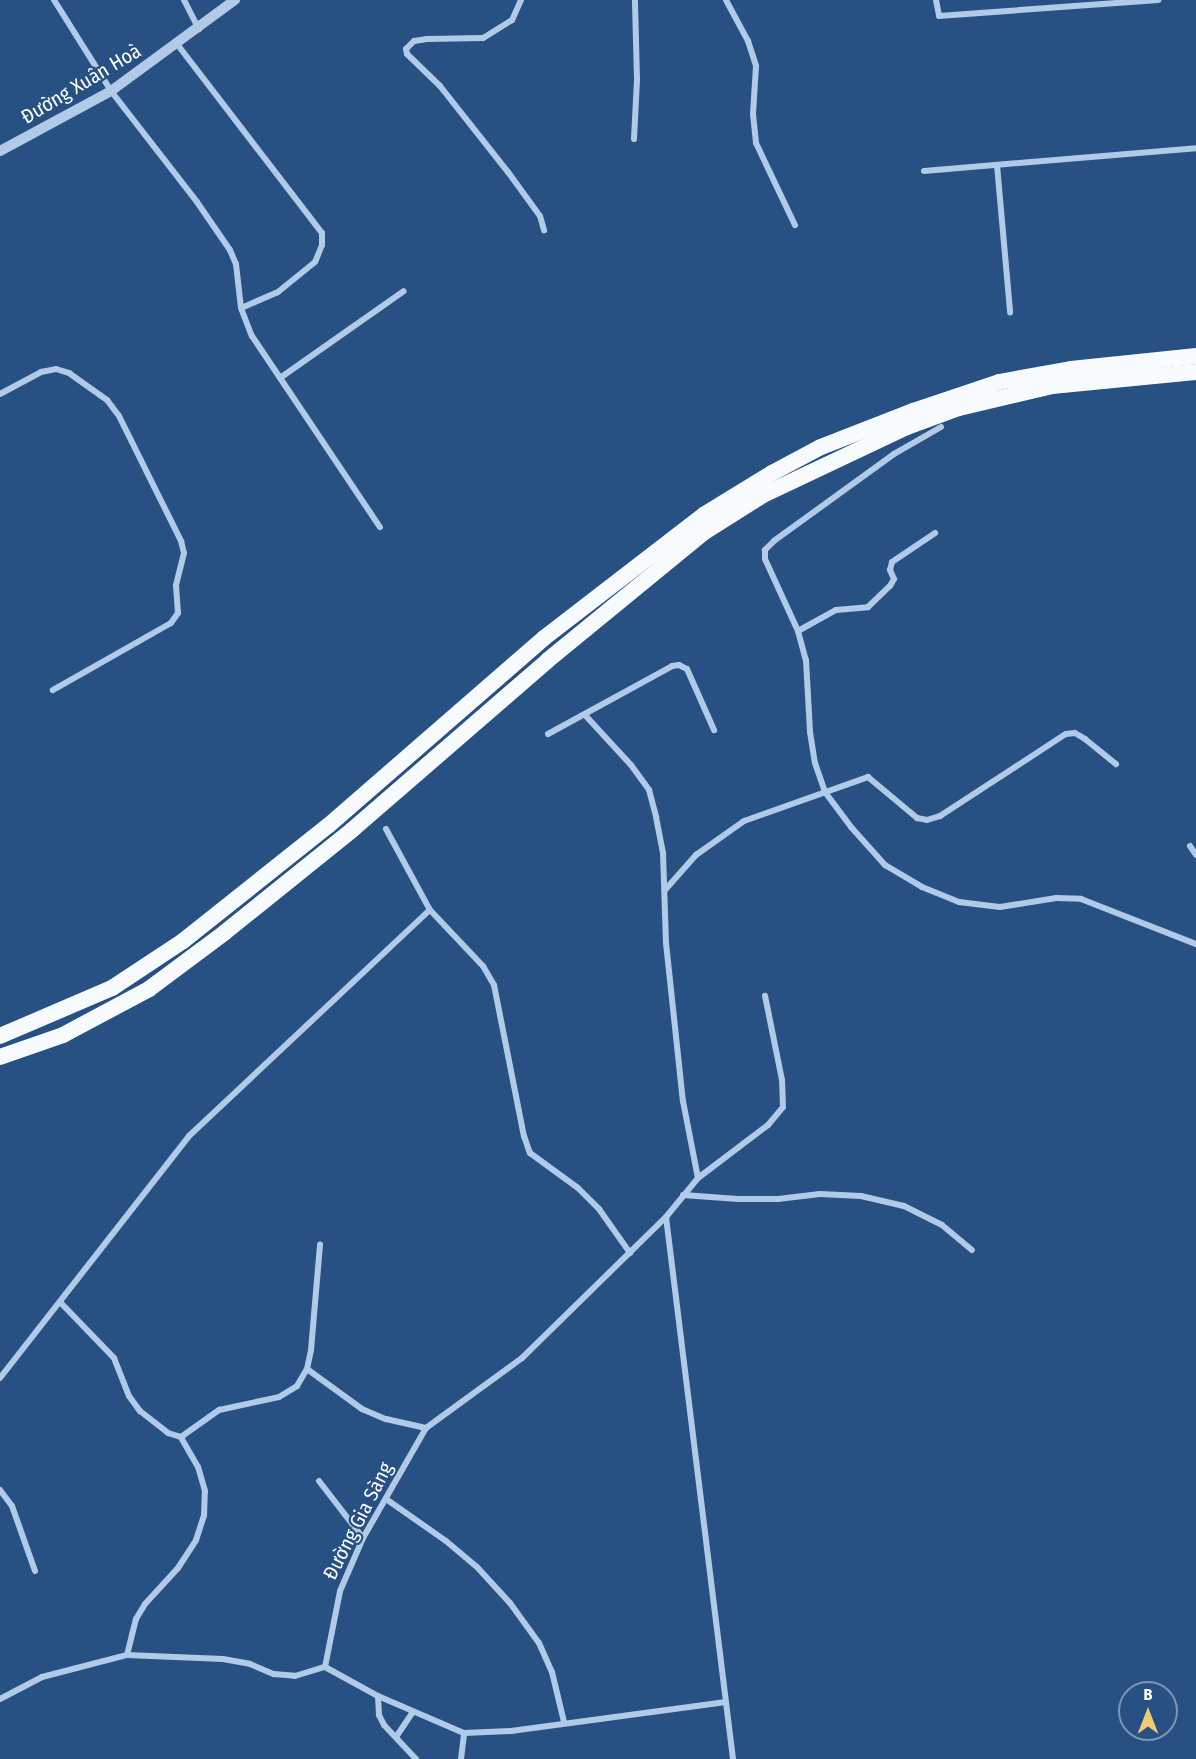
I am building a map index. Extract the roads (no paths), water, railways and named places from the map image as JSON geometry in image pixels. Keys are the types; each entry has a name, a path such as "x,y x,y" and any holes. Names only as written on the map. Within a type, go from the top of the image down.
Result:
{"highway":[{"path":"0,1036 112,988 183,941 329,825 544,638 705,514 772,473 821,447 913,411 999,382 1081,367 1196,356"},
{"path":"0,1058 63,1035 149,989 224,933 352,830 548,660 703,533 763,495 907,427 959,408 1052,386 1196,372"}],"street":[{"path":"54,0 111,91 197,202 230,250 236,264 241,308 252,336 380,527"},
{"path":"184,0 199,29"},
{"name":"Đường Xuân Hoà","path":"0,152 111,91 199,29 235,0"},
{"path":"521,0 512,20 483,38 427,39 414,41 406,49 407,54 440,86 508,172 540,216 544,230"},
{"path":"634,139 637,79 635,0"},
{"path":"726,0 748,41 756,66 753,114 756,143 795,225"},
{"path":"936,0 939,16 1158,0"},
{"path":"177,44 322,233 322,245 315,262 278,292 241,308"},
{"path":"924,171 1196,148"},
{"path":"998,165 1010,312"},
{"path":"280,378 404,291"},
{"path":"0,394 41,372 56,369 69,373 107,400 119,416 183,547 184,553 176,585 178,613 171,623 53,690"},
{"path":"941,427 894,454 774,540 765,550 765,559 798,631 806,660 810,732 825,792 851,828 885,865 922,887 959,902 1000,907 1056,898 1081,899 1196,944"},
{"path":"798,631 836,610 868,607 890,586 894,579 890,570 892,562 935,533"},
{"path":"549,734 672,666 679,665 687,669 714,730"},
{"path":"585,715 631,765 649,790 663,853 666,943 682,1101 698,1178"},
{"path":"665,890 696,855 725,832 744,821 868,777 916,818 927,820 940,816 1066,734 1075,733 1085,739 1116,764"},
{"path":"386,829 430,910 483,966 494,985 524,1136 530,1153 578,1188 599,1209 630,1253"},
{"path":"1190,846 1196,855"},
{"path":"0,1378 189,1136 430,910"},
{"name":"Đường Gia Sàng","path":"325,1667 340,1591 363,1538 426,1428 522,1358 666,1217 698,1178 768,1125 783,1107 782,1080 765,996"},
{"path":"683,1195 738,1199 778,1199 820,1194 861,1196 904,1206 942,1226 972,1250"},
{"path":"666,1217 733,1759"},
{"path":"181,1437 219,1410 279,1398 297,1386 307,1369 320,1244"},
{"path":"60,1302 114,1358 129,1396 140,1412 168,1433 181,1437 198,1467 205,1491 204,1516 196,1540 178,1568 145,1604 136,1619 127,1655"},
{"path":"307,1369 362,1409 386,1419 426,1428"},
{"path":"319,1481 363,1538"},
{"path":"0,1490 12,1506 35,1571"},
{"path":"386,1499 446,1541 477,1567 510,1603 539,1643 552,1672 564,1722"},
{"path":"0,1699 42,1677 127,1655 223,1659 250,1664 274,1674 295,1676 325,1667 378,1696 464,1733 511,1731 564,1722 726,1702"},
{"path":"378,1696 379,1715 384,1725 416,1759"},
{"path":"396,1737 413,1712"},
{"path":"461,1759 464,1733"}]}
